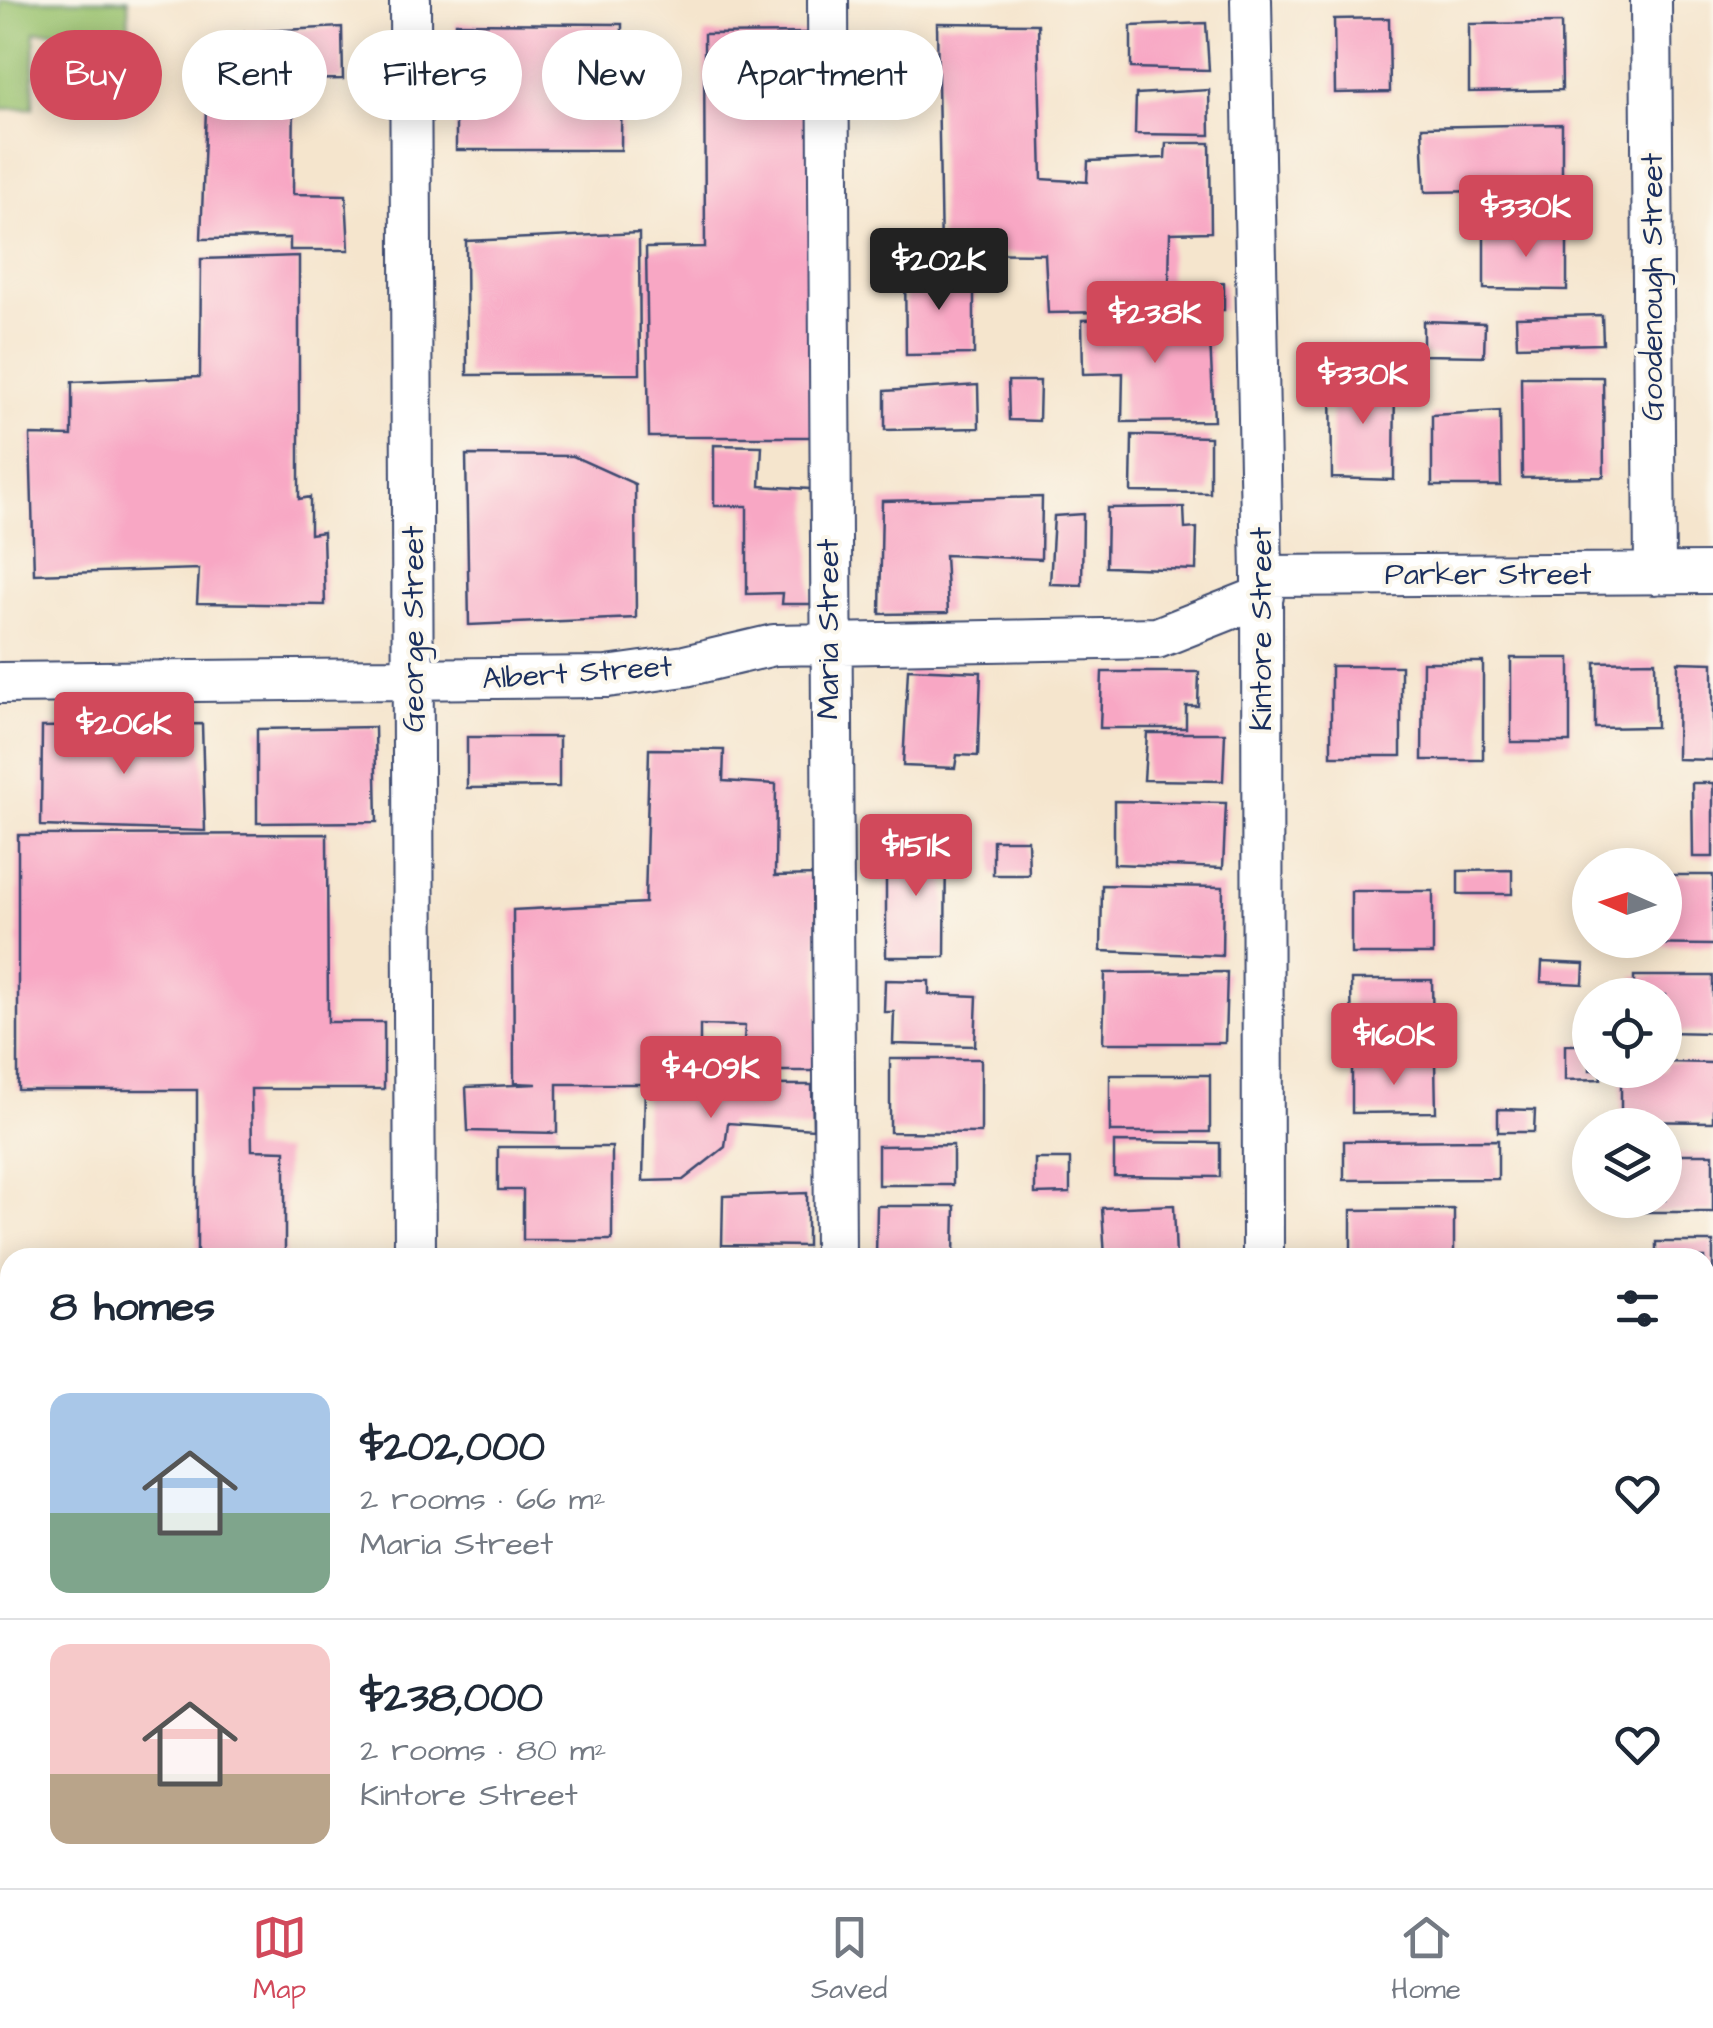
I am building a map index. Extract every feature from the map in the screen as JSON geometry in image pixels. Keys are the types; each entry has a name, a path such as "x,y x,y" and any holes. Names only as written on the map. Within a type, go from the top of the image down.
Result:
{"street":[{"name":"George Street","path":"410,0 415,1248"},
{"name":"Maria Street","path":"828,0 834,1248"},
{"name":"Kintore Street","path":"1251,0 1262,586 1263,1248"},
{"name":"Goodenough Street","path":"1651,0 1656,574"},
{"name":"Parker Street","path":"1262,586 1713,573"},
{"name":"Albert Street","path":"0,683 414,682 606,677 685,666 774,644 1157,638 1262,586"}],"green space":[{"path":"0,0 128,0 129,29 30,30 30,108 0,109"}],"building":[{"path":"1389,18 1390,92 1335,93 1334,19"},
{"path":"456,23 622,24 622,30 542,30 542,120 621,120 621,150 456,150 456,120 522,120 522,30 456,30"},
{"path":"937,23 1038,24 1042,179 1087,182 1088,161 1165,158 1166,143 1210,143 1211,232 1170,233 1169,286 1224,283 1224,310 1048,313 1045,254 941,253 939,120 943,120 943,30 937,30"},
{"path":"1206,23 1209,70 1131,68 1131,26"},
{"path":"1561,23 1562,90 1469,92 1469,24"},
{"path":"342,27 343,79 327,79 327,30 284,30"},
{"path":"1209,90 1210,135 1135,134 1136,94"},
{"path":"206,120 294,120 293,194 346,195 349,250 290,250 290,238 201,239"},
{"path":"704,120 814,120 816,437 649,437 646,248 705,247"},
{"path":"1562,124 1562,190 1425,192 1422,127"},
{"path":"1484,231 1567,231 1567,290 1484,289"},
{"path":"639,233 640,374 467,375 466,241"},
{"path":"299,256 299,499 310,497 310,534 323,532 325,605 197,603 199,569 34,574 30,435 72,436 72,382 200,377 201,259"},
{"path":"905,268 955,269 974,288 974,354 906,355"},
{"path":"1602,315 1603,344 1517,346 1516,317"},
{"path":"1209,317 1214,421 1122,422 1123,373 1083,374 1082,320"},
{"path":"1423,321 1485,323 1484,356 1423,355"},
{"path":"1395,376 1394,480 1332,478 1331,377"},
{"path":"1521,377 1603,377 1604,477 1522,478"},
{"path":"1008,381 1040,381 1039,421 1009,420"},
{"path":"978,385 979,428 885,430 885,391"},
{"path":"1500,411 1501,486 1432,486 1432,415"},
{"path":"1132,435 1210,437 1210,493 1131,492"},
{"path":"714,445 762,446 760,486 810,489 811,604 782,604 783,593 747,594 747,506 714,506"},
{"path":"466,455 573,456 635,484 636,618 469,625"},
{"path":"1042,497 1041,559 945,555 948,613 880,614 882,501"},
{"path":"1184,507 1185,529 1197,528 1196,570 1106,567 1107,508"},
{"path":"1083,514 1082,585 1050,584 1054,516"},
{"path":"1511,658 1570,658 1570,742 1511,742"},
{"path":"1655,661 1656,727 1595,728 1595,662"},
{"path":"1423,662 1483,662 1483,760 1422,760"},
{"path":"1678,662 1713,663 1713,760 1677,759"},
{"path":"1331,666 1401,666 1401,756 1331,756"},
{"path":"908,669 981,672 978,756 957,755 955,768 903,766"},
{"path":"1102,672 1199,672 1198,706 1186,706 1186,728 1100,728"},
{"path":"202,724 205,831 41,826 42,727"},
{"path":"375,727 377,822 257,823 257,729"},
{"path":"1147,733 1225,733 1223,781 1144,780"},
{"path":"467,737 559,737 559,787 467,788"},
{"path":"649,749 724,750 723,781 776,784 775,876 818,875 818,1071 742,1071 745,1026 700,1025 700,1075 644,1077 645,1084 557,1084 557,1133 468,1131 466,1087 537,1084 514,1083 513,910 645,903"},
{"path":"1692,783 1713,783 1713,857 1693,857"},
{"path":"1114,801 1226,803 1223,868 1114,864"},
{"path":"327,834 328,1022 384,1022 384,1089 251,1089 252,1150 285,1151 285,1248 197,1248 197,1090 18,1090 18,835"},
{"path":"993,840 1028,840 1029,875 993,875"},
{"path":"886,841 946,842 945,957 886,957"},
{"path":"1512,870 1512,894 1458,894 1458,871"},
{"path":"1682,875 1713,875 1713,945 1682,945"},
{"path":"1102,885 1223,887 1222,956 1101,951"},
{"path":"1351,891 1433,891 1433,954 1351,954"},
{"path":"1542,962 1584,964 1583,978 1572,978 1572,983 1541,982"},
{"path":"1227,972 1225,1043 1103,1043 1105,973"},
{"path":"1713,976 1713,1033 1682,1032 1682,978 1634,978"},
{"path":"885,980 929,981 929,994 977,996 975,1046 893,1044 894,1012 884,1012"},
{"path":"1351,980 1432,980 1433,1042 1352,1043"},
{"path":"1565,1045 1572,1045 1572,1080 1565,1080"},
{"path":"890,1059 981,1059 981,1133 890,1132"},
{"path":"1435,1062 1436,1112 1352,1113 1352,1064"},
{"path":"1682,1062 1713,1063 1713,1122 1682,1122 1682,1108 1621,1108 1621,1088 1682,1088"},
{"path":"1110,1075 1210,1075 1210,1132 1110,1132"},
{"path":"645,1084 812,1085 813,1129 728,1123 725,1147 683,1180 643,1181"},
{"path":"1498,1109 1535,1110 1534,1132 1498,1132"},
{"path":"1498,1140 1498,1179 1344,1180 1344,1141"},
{"path":"1114,1142 1220,1143 1220,1177 1114,1176"},
{"path":"953,1145 953,1185 878,1185 878,1146"},
{"path":"498,1147 612,1147 612,1240 523,1240 523,1190 498,1190"},
{"path":"1682,1154 1713,1154 1713,1212 1682,1212"},
{"path":"1035,1159 1070,1159 1070,1193 1035,1194"},
{"path":"807,1193 807,1246 722,1245 723,1196"},
{"path":"1174,1205 1176,1248 1104,1248 1102,1208"},
{"path":"877,1206 955,1206 954,1248 876,1248"},
{"path":"1454,1209 1454,1248 1351,1248 1351,1210"},
{"path":"1656,1242 1713,1242 1713,1248 1656,1248"}]}
